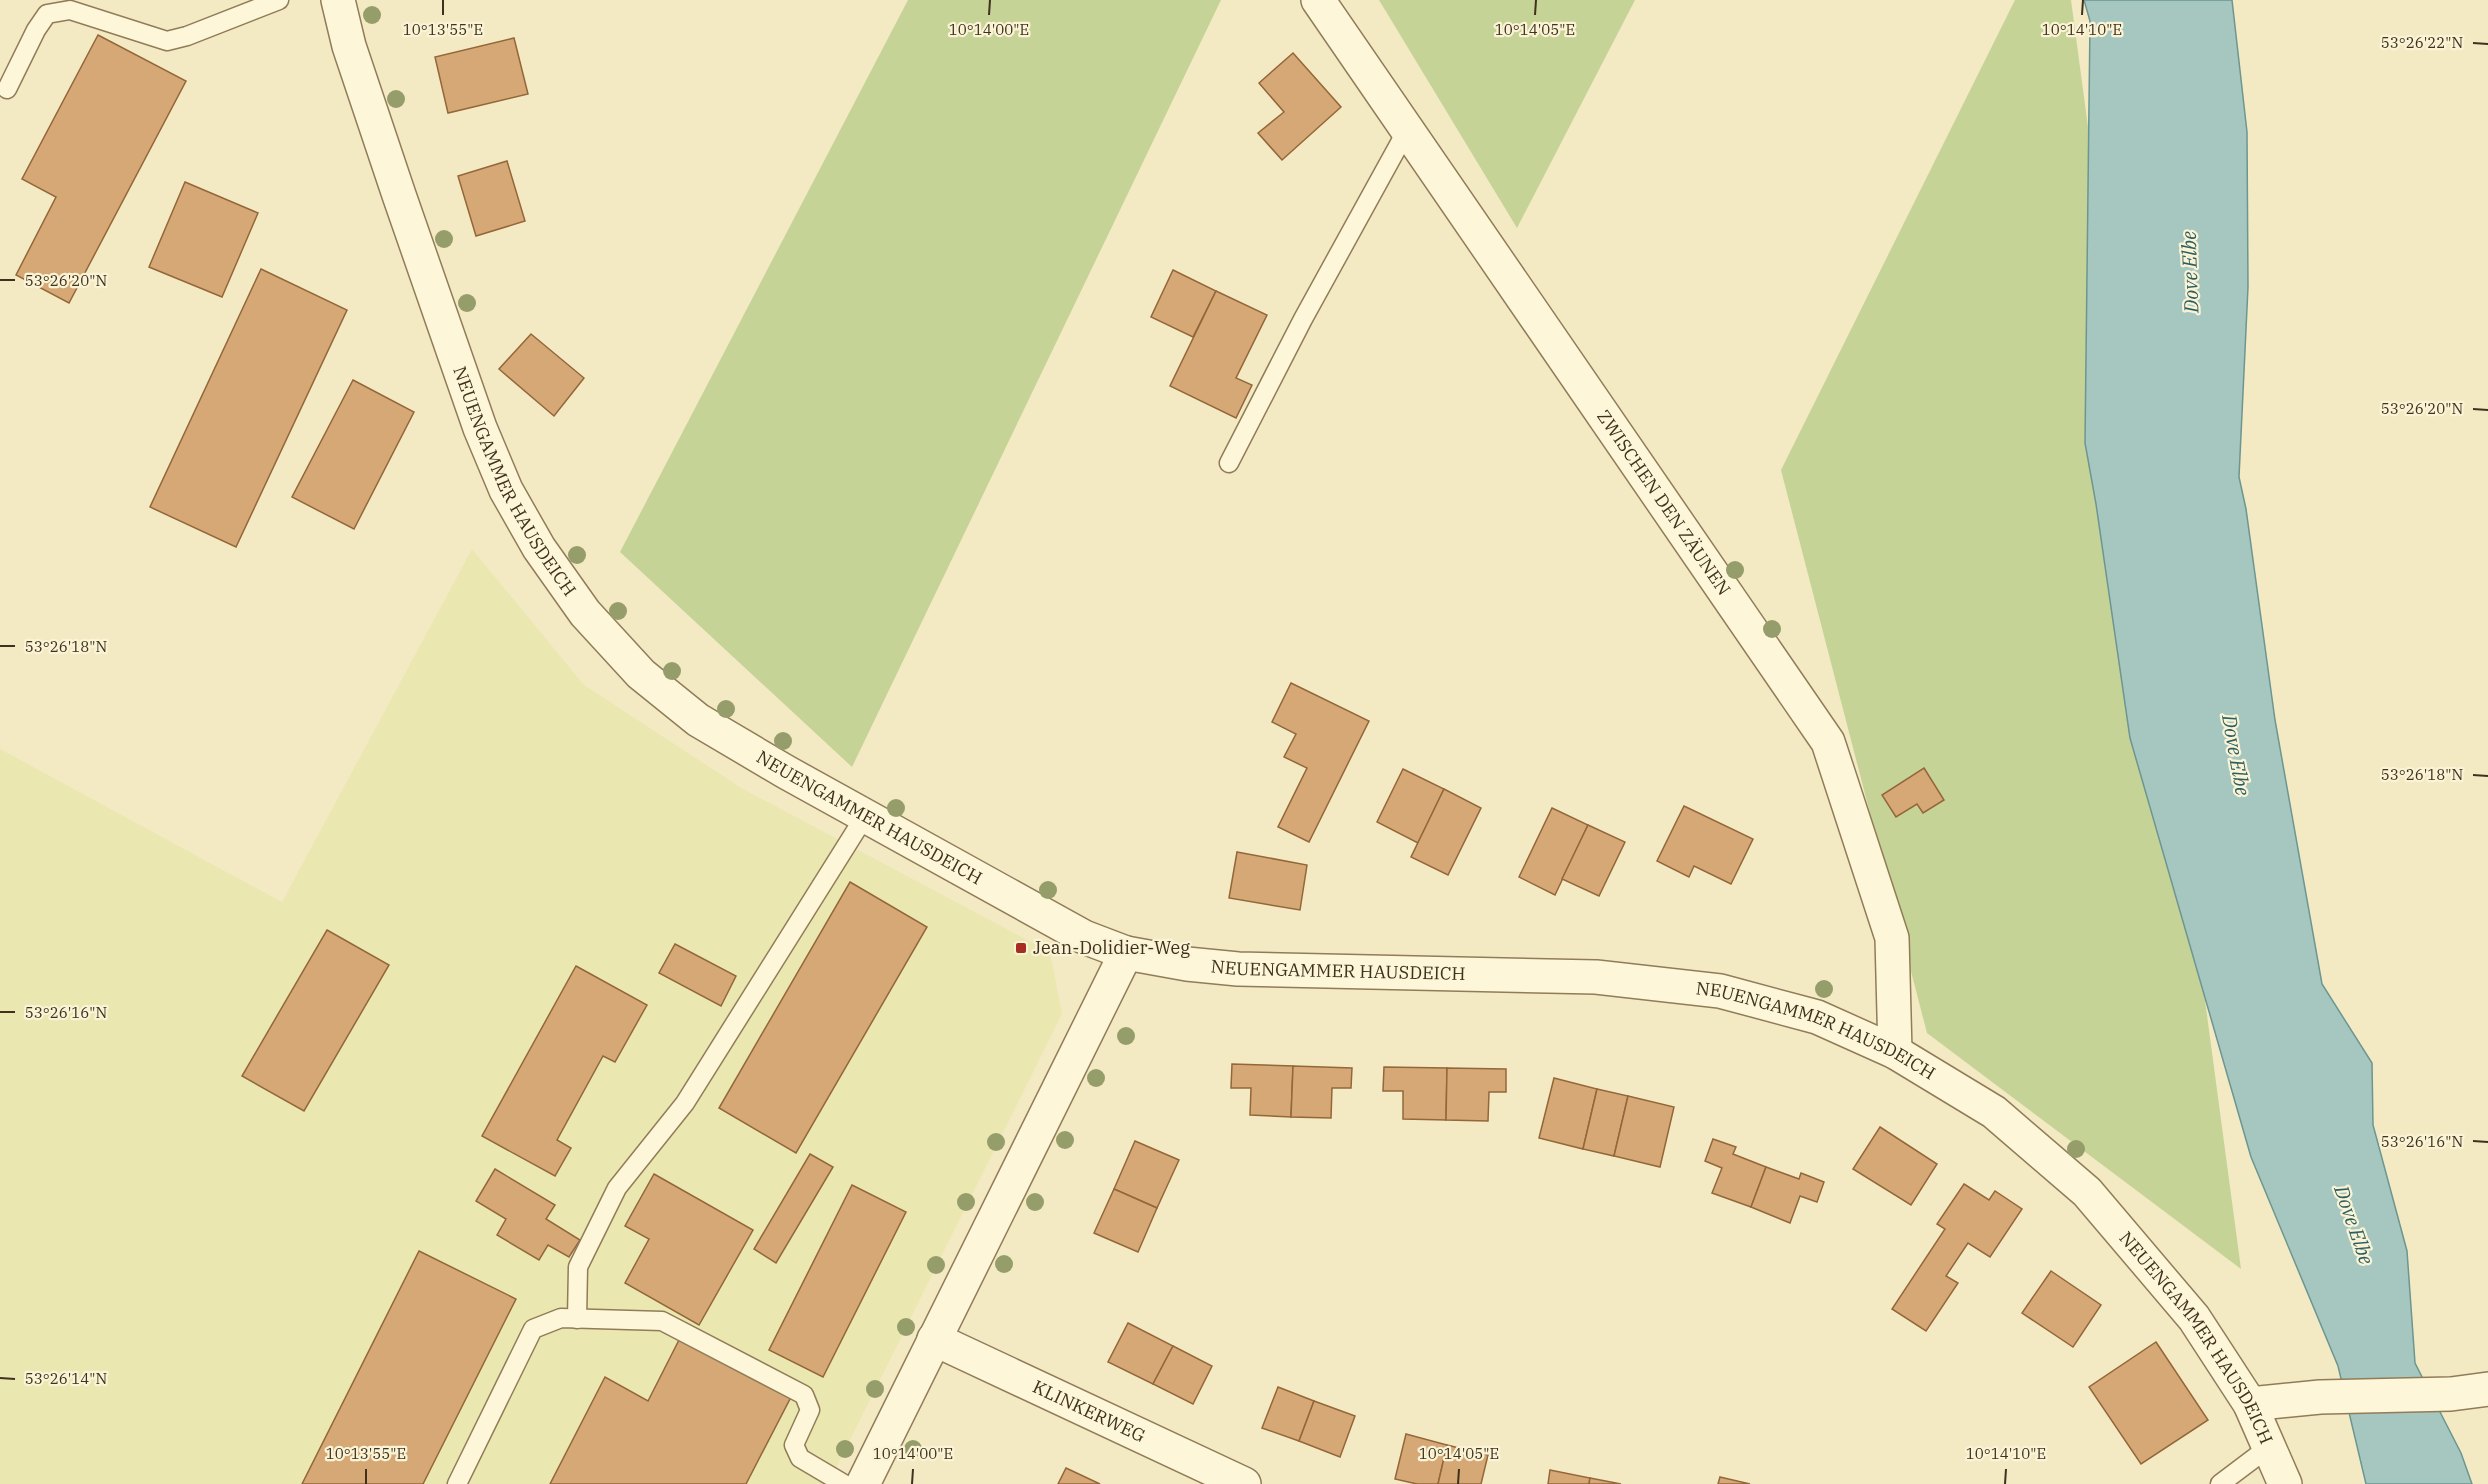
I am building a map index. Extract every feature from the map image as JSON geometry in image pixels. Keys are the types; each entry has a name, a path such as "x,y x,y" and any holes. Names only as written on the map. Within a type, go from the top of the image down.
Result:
{"street":[{"name":"NEUENGAMMER HAUSDEICH","path":"338,0 349,46 480,428 506,490 539,548 585,613 641,674 698,720 1040,914 1084,937 1126,953 1187,964 1238,969 1596,976 1720,991 1817,1017 1895,1052 1994,1112 2087,1192 2194,1318 2250,1404 2285,1484"},
{"name":"ZWISCHEN DEN ZÄUNEN","path":"1318,0 1828,742 1892,938 1895,1052"},
{"path":"863,1484 1126,953"},
{"name":"KLINKERWEG","path":"934,1339 1244,1484"},
{"path":"2250,1404 2320,1397 2451,1394 2488,1389"}],"lane":[{"path":"6,89 36,30 47,14 70,10 167,40 187,36 279,0"},
{"path":"1229,463 1303,320 1407,130"},
{"path":"578,1318 578,1267 617,1188 685,1103 865,816"},
{"path":"457,1484 533,1329 561,1318 662,1321 804,1395 810,1410 794,1445 800,1458 844,1484"},
{"path":"2220,1484 2269,1447"}],"shaded area":[{"path":"472,549 584,685 743,789 1050,952 1062,1014 828,1484 0,1484 0,749 282,902"}],"green space":[{"path":"908,0 1221,0 852,767 620,552"},
{"path":"1379,0 1635,0 1517,228"},
{"path":"2015,0 2071,0 2241,1269 1927,1033 1781,470"}],"water":[{"name":"Dove Elbe","path":"2084,0 2232,0 2247,132 2248,287 2239,477 2246,509 2275,720 2322,984 2372,1063 2373,1125 2407,1251 2415,1363 2461,1453 2472,1484 2366,1484 2338,1366 2251,1157 2130,738 2085,443 2090,21"}],"building":[{"path":"98,35 186,81 69,303 16,275 56,197 22,179"},
{"path":"514,38 528,94 448,113 435,57"},
{"path":"1293,53 1341,107 1282,160 1258,133 1284,112 1259,83"},
{"path":"507,161 525,221 476,236 458,176"},
{"path":"185,182 258,213 222,297 149,267"},
{"path":"261,269 347,310 236,547 150,507"},
{"path":"1173,270 1216,291 1193,337 1151,317"},
{"path":"1216,291 1267,315 1236,378 1252,385 1236,418 1170,386"},
{"path":"531,334 584,378 554,416 499,369"},
{"path":"353,380 414,412 354,529 292,497"},
{"path":"1291,683 1369,721 1309,842 1278,827 1307,768 1284,757 1296,734 1272,722"},
{"path":"1924,768 1944,800 1923,813 1917,804 1896,817 1882,795"},
{"path":"1403,769 1444,789 1418,843 1377,822"},
{"path":"1444,789 1481,808 1448,875 1411,857"},
{"path":"1684,806 1753,839 1731,884 1694,866 1689,877 1657,861"},
{"path":"1552,808 1588,825 1555,895 1519,877"},
{"path":"1588,825 1625,842 1599,896 1562,879"},
{"path":"1237,852 1307,865 1300,910 1229,898"},
{"path":"850,882 927,927 796,1153 719,1108"},
{"path":"327,930 389,965 304,1111 242,1076"},
{"path":"675,944 736,976 721,1006 659,973"},
{"path":"576,966 647,1005 615,1062 603,1056 557,1140 571,1148 555,1176 482,1136"},
{"path":"1232,1064 1293,1066 1291,1117 1250,1115 1251,1088 1231,1088"},
{"path":"1293,1066 1352,1068 1351,1088 1332,1088 1331,1118 1291,1117"},
{"path":"1384,1067 1447,1068 1446,1120 1403,1119 1403,1091 1383,1091"},
{"path":"1447,1068 1506,1069 1506,1092 1489,1092 1488,1121 1446,1120"},
{"path":"1554,1078 1597,1089 1583,1149 1539,1138"},
{"path":"1597,1089 1628,1096 1614,1156 1583,1149"},
{"path":"1628,1096 1674,1107 1660,1167 1614,1156"},
{"path":"1880,1127 1937,1164 1911,1205 1853,1169"},
{"path":"1713,1139 1736,1147 1733,1154 1766,1167 1751,1207 1712,1193 1722,1168 1705,1161"},
{"path":"1135,1141 1179,1160 1157,1208 1114,1189"},
{"path":"810,1154 833,1167 776,1263 754,1249"},
{"path":"1766,1167 1799,1179 1801,1173 1824,1182 1817,1202 1800,1196 1790,1223 1751,1207"},
{"path":"495,1169 555,1205 546,1219 580,1240 569,1257 548,1245 539,1260 497,1235 506,1219 476,1201"},
{"path":"654,1174 753,1230 699,1325 625,1283 649,1239 625,1226"},
{"path":"1964,1184 1989,1200 1995,1191 2022,1209 1990,1257 1968,1243 1946,1276 1958,1283 1926,1331 1892,1309 1945,1229 1937,1224"},
{"path":"852,1185 906,1212 823,1377 769,1350"},
{"path":"1114,1189 1157,1208 1138,1252 1094,1233"},
{"path":"419,1251 516,1299 423,1484 302,1484"},
{"path":"2051,1271 2101,1305 2073,1347 2022,1313"},
{"path":"1128,1323 1173,1346 1153,1384 1108,1362"},
{"path":"679,1340 791,1397 746,1484 550,1484 605,1377 648,1401"},
{"path":"2156,1342 2208,1420 2141,1464 2089,1387"},
{"path":"1173,1346 1212,1366 1193,1404 1153,1384"},
{"path":"1278,1387 1314,1401 1299,1441 1262,1428"},
{"path":"1314,1401 1355,1416 1340,1457 1299,1441"},
{"path":"1406,1434 1447,1445 1438,1484 1417,1484 1395,1479"},
{"path":"1447,1445 1488,1455 1481,1484 1438,1484"},
{"path":"1066,1468 1100,1484 1058,1484"},
{"path":"1550,1470 1590,1478 1589,1484 1548,1484"},
{"path":"1720,1477 1750,1484 1718,1484"},
{"path":"1590,1478 1621,1484 1589,1484"}],"place":[{"name":"Jean-Dolidier-Weg","path":"1021,948"}]}
